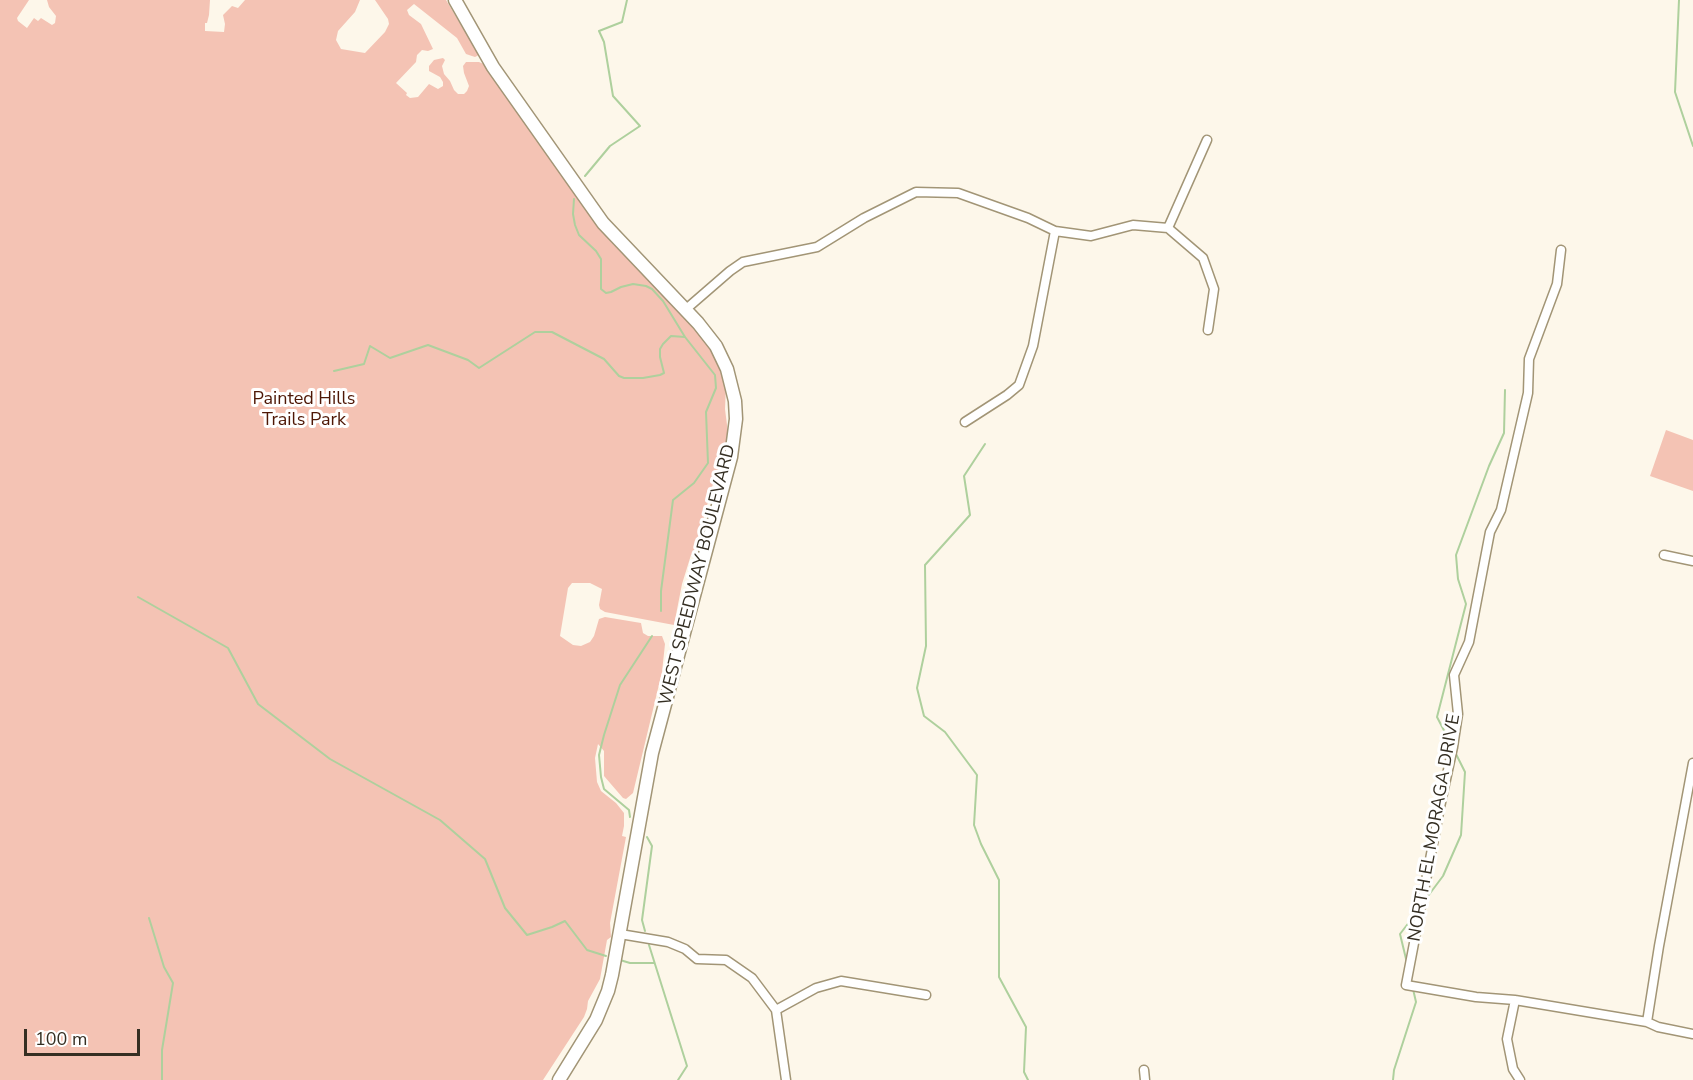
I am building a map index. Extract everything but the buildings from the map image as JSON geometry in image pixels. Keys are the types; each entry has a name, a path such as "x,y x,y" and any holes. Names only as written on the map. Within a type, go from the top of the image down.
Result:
{"main road":[{"name":"WEST SPEEDWAY BOULEVARD","path":"455,0 493,67 603,223 716,346 727,369 735,401 736,419 728,467 652,753 612,975 603,1005 559,1080"}],"street":[{"path":"1168,228 1207,140"},
{"path":"685,310 743,262 817,247 864,218 916,192 958,193 1028,218 1055,231 1091,236 1133,225 1168,228 1203,258 1214,289 1208,330"},
{"path":"965,422 1019,385 1033,345 1055,231"},
{"name":"NORTH EL MORAGA DRIVE","path":"1561,250 1557,284 1529,359 1528,393 1501,510 1490,532 1469,642 1454,675 1458,714 1453,747 1406,985 1647,1022 1658,1028 1693,1034"},
{"path":"1664,555 1693,561"},
{"path":"1647,1022 1693,763"},
{"path":"620,934 668,942 685,949 697,959 726,960 752,978 776,1010 786,1080"},
{"path":"776,1010 816,988 841,981 926,995"},
{"path":"1515,1000 1507,1039 1513,1069 1520,1080"},
{"path":"1144,1070 1145,1080"}],"green space":[{"name":"Painted Hills Trails Park","path":"0,0 29,0 17,18 27,28 34,18 38,21 41,18 52,25 55,23 56,16 47,0 210,0 205,31 224,32 223,15 232,6 238,8 245,0 360,0 355,12 338,31 336,40 341,49 365,53 385,32 389,24 375,0 446,0 479,55 475,57 466,54 457,38 414,4 407,10 409,15 421,24 433,49 422,50 417,55 416,62 396,83 410,98 418,97 429,84 438,89 443,86 443,82 440,77 429,71 429,66 434,60 443,58 445,60 442,66 444,74 458,94 464,94 469,86 463,66 466,62 479,62 486,65 563,178 612,243 687,317 703,335 720,363 726,386 725,409 728,433 725,451 712,487 694,553 691,555 682,584 674,625 605,612 600,609 599,605 602,589 590,583 572,583 568,588 560,636 573,645 581,646 590,642 599,619 605,617 641,623 643,633 648,636 662,636 665,644 662,672 633,793 626,799 604,776 604,751 598,744 595,758 597,782 601,791 624,813 622,836 626,837 610,923 611,937 607,940 600,979 588,1001 584,1017 543,1080 0,1080"},
{"path":"1666,430 1693,440 1693,491 1650,476"}],"waterway":[{"path":"585,176 610,146 640,126 613,96 604,42 599,31 622,22 627,0"},
{"path":"1679,0 1675,92 1693,146"},
{"path":"574,199 573,214 579,235 601,259 601,289 606,293 633,284 652,289 663,301 685,337"},
{"path":"334,371 364,364 370,346 390,358 428,345 468,360 479,368 535,332 552,332 604,359 619,376 643,378 664,373 660,349 671,336 685,337 715,375 716,388 706,412 708,463 694,483 673,500 661,591 661,611"},
{"path":"1450,742 1437,717 1466,604 1458,579 1456,555 1489,466 1504,433 1505,390"},
{"path":"985,444 964,476 970,515 925,565 926,646 917,688 924,716 945,732 977,775 974,825 999,880 999,977 1026,1027 1024,1072 1028,1080"},
{"path":"138,597 228,648 258,704 330,759 440,820 485,859 505,908 527,935 565,921 587,950 606,956"},
{"path":"630,817 629,810 604,789 599,755 620,685 652,636"},
{"path":"1425,900 1443,876 1461,835 1465,772 1455,752"},
{"path":"645,931 642,920 652,846 647,837"},
{"path":"1407,963 1400,934 1417,912"},
{"path":"149,918 164,967 173,983 162,1050 162,1080"},
{"path":"649,945 687,1066 678,1080"},
{"path":"620,960 630,963 654,963"},
{"path":"1393,1080 1394,1070 1416,1002 1413,989"}]}
